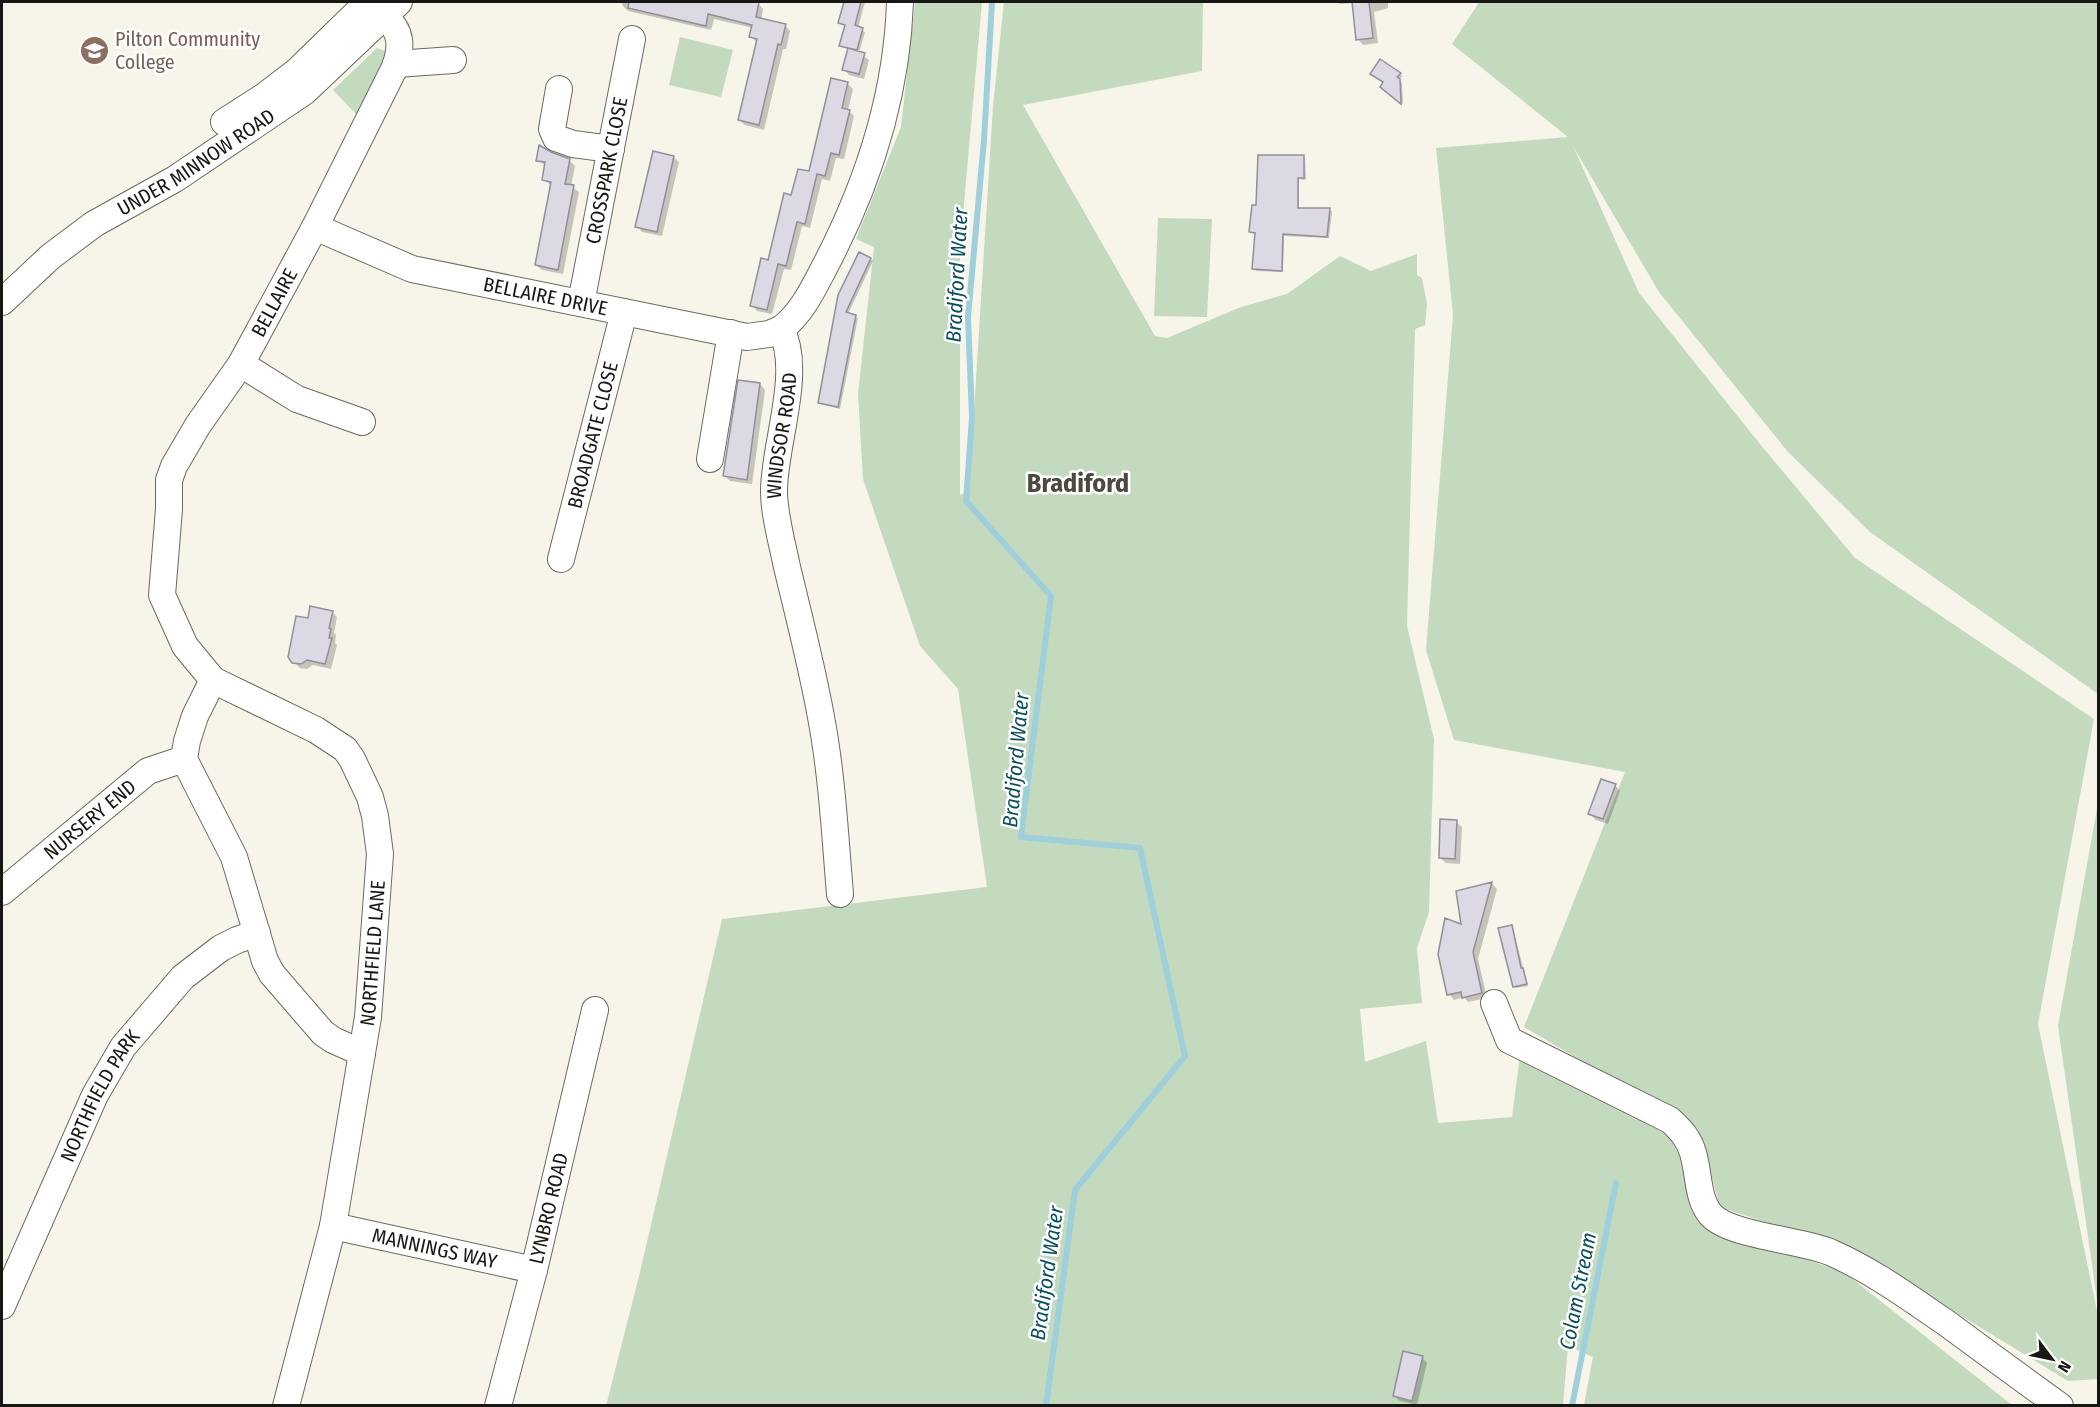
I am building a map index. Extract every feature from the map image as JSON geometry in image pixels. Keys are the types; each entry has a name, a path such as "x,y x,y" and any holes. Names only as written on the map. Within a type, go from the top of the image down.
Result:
{"street":[{"path":"781,329 808,298 842,234 873,153 894,68 900,2"},
{"path":"224,122 263,97 387,5"},
{"name":"BELLAIRE","path":"162,595 169,480 174,465 240,364 315,227 396,64 401,46 399,34 392,23 387,5"},
{"name":"UNDER MINNOW ROAD","path":"2,302 50,257 94,224 175,179 304,92 387,5"},
{"name":"CROSSPARK CLOSE","path":"581,303 632,39"},
{"path":"396,64 453,60"},
{"path":"559,89 552,129 556,138 573,144 611,149"},
{"name":"BELLAIRE DRIVE","path":"315,227 412,269 754,337 781,329"},
{"name":"BROADGATE CLOSE","path":"561,559 624,312"},
{"name":"WINDSOR ROAD","path":"781,329 788,358 789,379 776,472 775,502 822,717 833,801 840,894"},
{"path":"710,459 731,333"},
{"path":"240,364 297,399 362,422"},
{"name":"NORTHFIELD LANE","path":"162,595 185,646 213,680 316,730 345,749 366,786 375,816 380,854 368,1017 333,1226 286,1406"},
{"path":"213,680 195,716 184,759 234,857 265,961 272,974 311,1019 333,1040 362,1053"},
{"name":"NURSERY END","path":"2,892 148,771 184,759"},
{"name":"NORTHFIELD PARK","path":"2,1306 95,1095 123,1047 183,977 221,948 257,933"},
{"path":"1494,1003 1509,1040 1670,1120 1683,1133 1693,1152 1701,1193 1710,1214 1721,1223 1829,1252 1850,1261 1890,1284 2060,1406"},
{"name":"LYNBRO ROAD","path":"498,1406 534,1270 595,1010"},
{"name":"MANNINGS WAY","path":"333,1226 534,1270"}],"green space":[{"path":"915,2 982,2 960,249 960,495 969,491 993,106 1004,2 1203,2 1202,71 1023,105 1155,336 1167,338 1241,307 1287,294 1340,256 1371,271 1417,254 1417,275 1422,278 1427,304 1425,325 1415,329 1407,626 1434,739 1429,912 1417,948 1422,1003 1360,1009 1365,1062 1426,1041 1438,1123 1512,1117 1520,1055 1679,1141 1707,1224 1845,1273 2012,1405 1584,1405 1593,1357 1568,1346 1563,1405 606,1406 640,1272 722,919 987,887 958,689 920,646 863,479 858,394 874,247 856,239 901,127"},
{"path":"1478,2 2098,2 2098,694 1870,532 1788,452 1659,292 1573,146 1639,293 1855,558 2094,719 2038,1024 2098,1316 2098,1379 2068,1381 1860,1254 1720,1207 1698,1129 1524,1027 1625,772 1454,740 1426,650 1453,315 1436,148 1568,137 1452,44"},
{"path":"680,37 733,50 721,97 669,85"},
{"path":"377,48 385,51 386,58 357,115 333,90"},
{"path":"1158,218 1212,219 1207,317 1154,316"},
{"path":"2098,803 2098,1307 2058,1026"}],"building":[{"path":"629,2 759,2 756,17 786,24 781,45 778,44 759,125 738,120 757,39 749,37 752,25 708,14 706,26 628,8"},
{"path":"844,2 861,2 855,25 863,28 857,50 839,46 845,25 838,23"},
{"path":"1352,2 1369,2 1373,38 1356,40"},
{"path":"848,48 865,53 859,74 842,70"},
{"path":"1380,59 1401,73 1397,77 1400,79 1401,104 1380,87 1383,82 1370,74"},
{"path":"831,78 848,82 842,108 850,110 839,155 831,153 825,176 817,174 805,224 797,222 786,266 778,264 767,310 750,306 761,258 768,260 784,193 791,195 798,169 809,171"},
{"path":"539,145 570,159 565,184 574,185 558,270 535,265 551,182 542,180 545,162 536,161"},
{"path":"653,151 674,156 657,232 635,227"},
{"path":"1258,155 1304,155 1304,178 1298,178 1298,208 1330,208 1327,237 1283,234 1282,271 1252,269 1255,233 1249,232 1252,205 1256,205"},
{"path":"859,252 871,258 846,312 856,315 838,407 818,403 838,295"},
{"path":"738,380 760,383 747,480 723,476"},
{"path":"310,606 333,611 329,628 331,629 329,638 332,638 325,664 307,660 301,664 292,663 288,657 296,616 308,618"},
{"path":"1601,779 1616,784 1603,819 1588,814"},
{"path":"1440,819 1457,820 1455,859 1439,858"},
{"path":"1492,882 1473,952 1482,993 1462,998 1461,992 1447,995 1438,954 1445,918 1461,924 1456,891"},
{"path":"1512,925 1521,968 1523,968 1527,984 1513,987 1498,928"},
{"path":"1403,1351 1423,1356 1412,1401 1393,1396"}],"waterway":[{"name":"Bradiford Water","path":"992,2 984,140 968,317 972,417 966,501 1051,596 1021,837 1140,848 1185,1056 1075,1190 1046,1406"},
{"name":"Colam Stream","path":"1572,1406 1616,1183"}],"place":[{"name":"Pilton Community College","path":"94,50"}],"district":[{"name":"Bradiford","path":"1078,483"}]}
